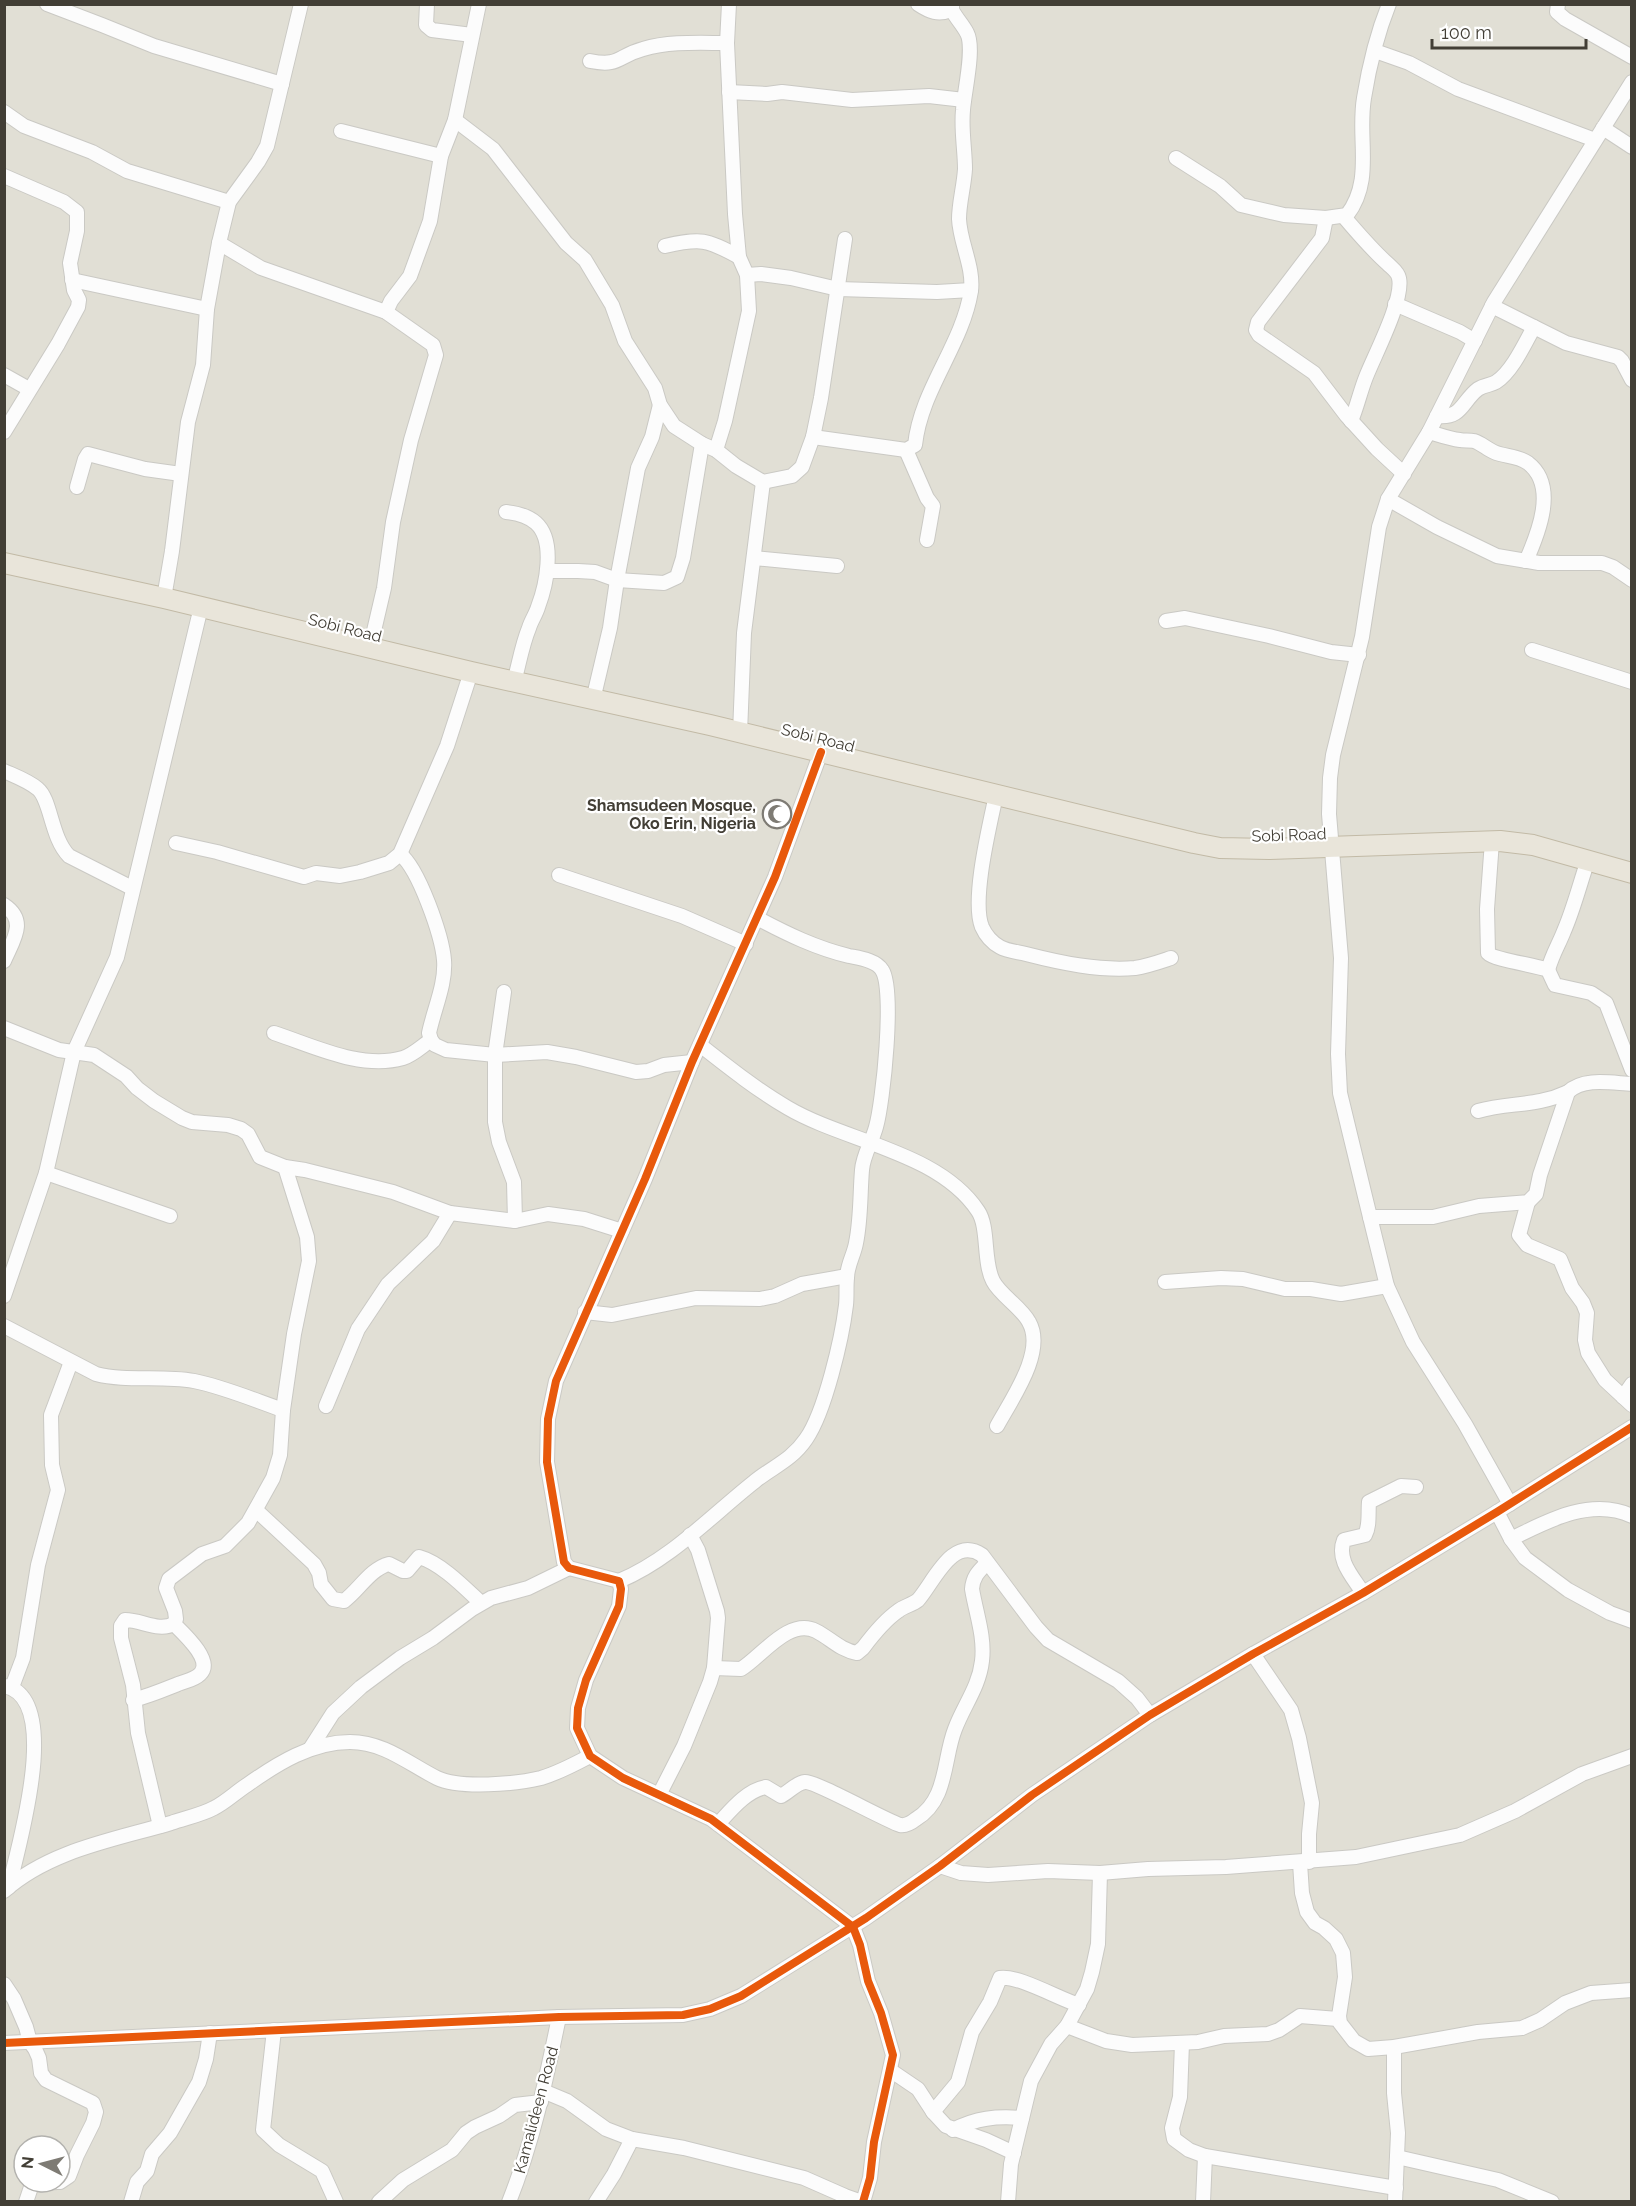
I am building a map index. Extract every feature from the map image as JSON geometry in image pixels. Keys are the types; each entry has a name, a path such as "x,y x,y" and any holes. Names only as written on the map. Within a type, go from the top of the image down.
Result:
{"highway":[{"name":"Sobi Road","path":"4,563 164,598 471,672 821,752 1183,841 1220,848 1269,849 1492,841 1533,845 1632,873"}],"street":[{"path":"47,4 154,46 282,84"},
{"path":"164,598 188,422 203,365 207,309 219,243 229,202 267,146 296,33 301,4"},
{"path":"427,4 426,25 432,30 472,35"},
{"path":"386,312 391,301 410,276 430,221 441,156 455,120 479,4"},
{"path":"548,571 595,572 617,580 664,583 677,577 709,447 724,421 749,311 747,275 739,257 735,214 727,43 729,4"},
{"path":"813,437 906,450 915,445 924,404 954,342 971,290 967,252 959,218 964,169 962,130 969,66 968,34 952,8 942,14 932,13 918,4"},
{"path":"1176,158 1220,186 1241,205 1284,216 1344,217 1352,209 1361,188 1365,169 1362,122 1364,98 1377,34 1389,4"},
{"path":"1558,4 1557,12 1565,19 1632,57"},
{"path":"590,61 613,63 642,49 668,45 727,43"},
{"path":"1375,51 1409,63 1458,89 1599,134 1632,147"},
{"path":"1510,1504 1465,1424 1413,1342 1387,1286 1340,1093 1338,1054 1341,958 1329,814 1330,778 1333,755 1359,655 1371,590 1379,527 1389,499 1429,432 1492,306 1632,82"},
{"path":"729,92 767,94 782,92 852,100 929,96 964,100"},
{"path":"4,112 24,126 92,152 127,171 229,202"},
{"path":"455,120 493,149 566,243 585,260 612,305 625,341 655,388 660,405 674,426 763,482 792,476 802,467 813,437 845,239"},
{"path":"341,130 441,156"},
{"path":"4,176 64,202 77,212 77,231 70,263 72,280 79,300 78,307 58,344 4,432"},
{"path":"1344,217 1399,278 1395,304 1386,335 1365,379 1360,400 1351,421"},
{"path":"1326,218 1322,238 1258,322 1256,330 1314,373 1351,421 1404,474"},
{"path":"665,246 695,240 725,249 739,257"},
{"path":"219,243 261,268 386,312 433,345 436,355 409,450 393,522 384,588 370,648"},
{"path":"747,275 760,274 791,278 838,289 937,292 971,290"},
{"path":"72,280 207,309"},
{"path":"1395,304 1460,332 1475,341"},
{"path":"1492,306 1566,343 1618,357 1632,380"},
{"path":"1437,416 1445,417 1456,413 1479,388 1494,383 1500,378 1515,360 1534,327"},
{"path":"4,375 29,389"},
{"path":"593,700 610,628 638,468 652,436 660,405"},
{"path":"1429,432 1479,443 1494,453 1515,456 1528,462 1536,471 1544,487 1541,517 1535,541 1526,561"},
{"path":"906,450 927,498 933,506 927,540"},
{"path":"77,487 88,454 145,469 181,474"},
{"path":"740,733 744,633 763,482"},
{"path":"1389,499 1437,527 1497,556 1526,561 1602,563 1613,567 1632,580"},
{"path":"506,512 527,518 537,524 543,532 548,554 548,571 539,606 529,628 514,681"},
{"path":"754,558 837,566"},
{"path":"4,1296 46,1173 74,1052 117,957 201,607"},
{"path":"1166,621 1185,618 1331,652 1359,655"},
{"path":"1532,650 1632,682"},
{"path":"176,843 217,852 304,877 316,873 339,876 389,863 400,854 447,746 471,672"},
{"path":"757,918 793,937 831,952 874,964 882,970 886,988 887,1045 876,1128 862,1169 862,1193 856,1242 847,1276 846,1303 834,1364 815,1421 806,1439 788,1460 755,1480 690,1536 637,1574 619,1581 569,1568 564,1562 548,1462 548,1419 556,1381 645,1179 692,1062 775,877 821,752"},
{"path":"4,771 39,789 62,849 69,856 132,888"},
{"path":"996,795 981,876 979,912 981,925 988,939 1002,948 1076,965 1136,968 1171,958"},
{"path":"1492,841 1487,901 1488,953 1495,958 1532,964 1548,970"},
{"path":"400,854 406,859 427,899 440,938 444,961 440,990 429,1033 430,1040 435,1046 446,1050 495,1055 547,1052 636,1072 648,1071 664,1065 692,1062"},
{"path":"1588,860 1569,918 1552,953 1548,970 1555,985 1591,993 1599,996 1606,1003 1632,1070"},
{"path":"559,875 682,916 746,944"},
{"path":"4,905 15,912 19,923 4,961"},
{"path":"504,992 495,1055 495,1122 499,1142 514,1182 515,1221"},
{"path":"4,1028 58,1050 94,1055 126,1076 153,1101 182,1118 192,1122 228,1125 241,1129 248,1134 260,1157 285,1167 393,1192 450,1213 515,1221 548,1214 584,1219 621,1231"},
{"path":"274,1033 363,1061 405,1057 430,1040"},
{"path":"700,1045 789,1109 869,1144 917,1161 959,1189 979,1212 993,1283 1030,1322 1034,1342 1029,1367 997,1426"},
{"path":"1478,1112 1534,1104 1568,1092 1575,1086 1594,1082 1632,1084"},
{"path":"1568,1092 1540,1175 1536,1194 1528,1202 1519,1235 1527,1245 1560,1258 1572,1288 1587,1312 1585,1340 1588,1353 1605,1380 1627,1401 1632,1384"},
{"path":"174,1624 175,1611 166,1588 168,1579 202,1554 225,1546 248,1523 273,1478 280,1455 283,1410 294,1334 309,1261 307,1237 285,1167"},
{"path":"46,1173 170,1216"},
{"path":"1370,1217 1433,1217 1479,1206 1528,1202"},
{"path":"326,1406 358,1329 388,1284 433,1241 450,1213"},
{"path":"585,1312 612,1315 696,1298 760,1299 775,1296 802,1284 847,1276"},
{"path":"1165,1282 1221,1278 1244,1279 1285,1289 1311,1289 1341,1294 1387,1286"},
{"path":"4,1326 96,1374 108,1377 159,1377 194,1381 283,1410"},
{"path":"7,1889 28,1809 35,1746 30,1716 24,1700 18,1691 8,1687 23,1658 40,1554 58,1490 52,1465 51,1416 71,1362"},
{"path":"4,2043 559,2018 683,2015 710,2009 741,1996 853,1927 940,1866 1032,1795 1150,1715 1363,1593 1632,1428"},
{"path":"1363,1593 1345,1566 1341,1551 1344,1540 1365,1535 1369,1528 1367,1517 1369,1502 1401,1485 1416,1487"},
{"path":"1511,1539 1568,1513 1606,1509 1618,1510 1632,1516"},
{"path":"256,1510 314,1564 321,1584 333,1599 344,1600 380,1567 389,1564 407,1571 419,1557 431,1562 460,1582 481,1603"},
{"path":"1497,1512 1511,1539 1524,1557 1568,1590 1610,1613 1632,1621"},
{"path":"660,1793 684,1746 714,1668 717,1611 698,1550 690,1536"},
{"path":"714,1668 741,1669 777,1640 798,1629 816,1630 837,1645 857,1653 897,1611 918,1600 946,1562 962,1550 970,1549 982,1555 1048,1640 1118,1681 1137,1698 1150,1715"},
{"path":"718,1824 734,1807 757,1789 766,1787 782,1796 793,1787 806,1782 821,1786 850,1803 900,1825 908,1824 926,1812 940,1789 951,1740 978,1681 983,1644 972,1589 976,1573 987,1563"},
{"path":"310,1749 333,1713 361,1687 400,1658 433,1638 481,1603 528,1588 569,1568"},
{"path":"379,2202 404,2180 452,2150 466,2133 475,2127 520,2103 542,2097 567,2101 606,2129 632,2139 676,2147 804,2178 862,2202 870,2178 874,2142 893,2055 853,1927 718,1824 660,1793 624,1778 590,1756 577,1728 578,1708 586,1680 620,1606 619,1581"},
{"path":"160,1826 138,1733 130,1670 122,1638 122,1622 134,1620 158,1627 174,1624"},
{"path":"133,1700 158,1693 196,1677 202,1672 205,1664 202,1658 192,1641 174,1624"},
{"path":"1253,1654 1291,1710 1299,1738 1312,1803 1302,1893 1307,1912 1315,1923 1336,1939 1343,1953 1345,1977 1338,2019 1354,2041 1368,2049 1394,2048 1478,2032 1522,2028 1540,2020 1565,2002 1591,1993 1632,1990"},
{"path":"7,1889 34,1869 50,1861 214,1808 262,1774 310,1749 349,1742 374,1745 396,1754 438,1778 450,1783 464,1784 540,1778 590,1756"},
{"path":"940,1866 961,1873 988,1875 1048,1871 1100,1872 1226,1867 1304,1863 1356,1857 1460,1835 1515,1811 1582,1774 1632,1756"},
{"path":"1008,2202 1014,2153 1027,2095 1037,2067 1051,2044 1067,2026 1087,1989 1098,1944 1100,1872"},
{"path":"933,2112 958,2082 972,2032 990,2002 1000,1978 1009,1978 1030,1985 1078,2005"},
{"path":"4,1984 14,1999 30,2042 36,2049 41,2073 46,2080 93,2103 96,2112 93,2123 72,2168"},
{"path":"1067,2026 1117,2044 1182,2043 1224,2036 1268,2034 1279,2030 1300,2016 1338,2019"},
{"name":"Kamalideen Road","path":"509,2202 523,2167 542,2097 559,2018"},
{"path":"274,2030 263,2130 279,2145 322,2171 336,2202"},
{"path":"131,2202 137,2182 147,2171 152,2154 173,2127 199,2082 210,2033"},
{"path":"1182,2043 1180,2097 1172,2128 1174,2139 1189,2150 1205,2156 1395,2195 1397,2157 1394,2048"},
{"path":"890,2070 918,2089 933,2112 946,2126 1014,2153"},
{"path":"953,2130 984,2118 1022,2118"},
{"path":"596,2202 632,2139"},
{"path":"1203,2202 1205,2156"},
{"path":"1397,2157 1498,2180 1552,2202"}],"shaded area":[{"path":"5,5 1631,5 1631,2201 5,2202"}],"cycle path":[{"path":"821,752 775,877 692,1062 645,1179 556,1381 548,1419 547,1462 564,1562 569,1568 619,1581 621,1589 619,1606 586,1680 578,1708 577,1728 590,1756 623,1778 711,1819 853,1927 893,2055 874,2142 870,2178 863,2202"},
{"path":"4,2043 559,2017 683,2015 710,2009 741,1996 866,1918 940,1866 1032,1795 1150,1715 1363,1593 1632,1427"}],"place":[{"name":"Shamsudeen Mosque, Oko Erin, Nigeria","path":"777,814"}]}
